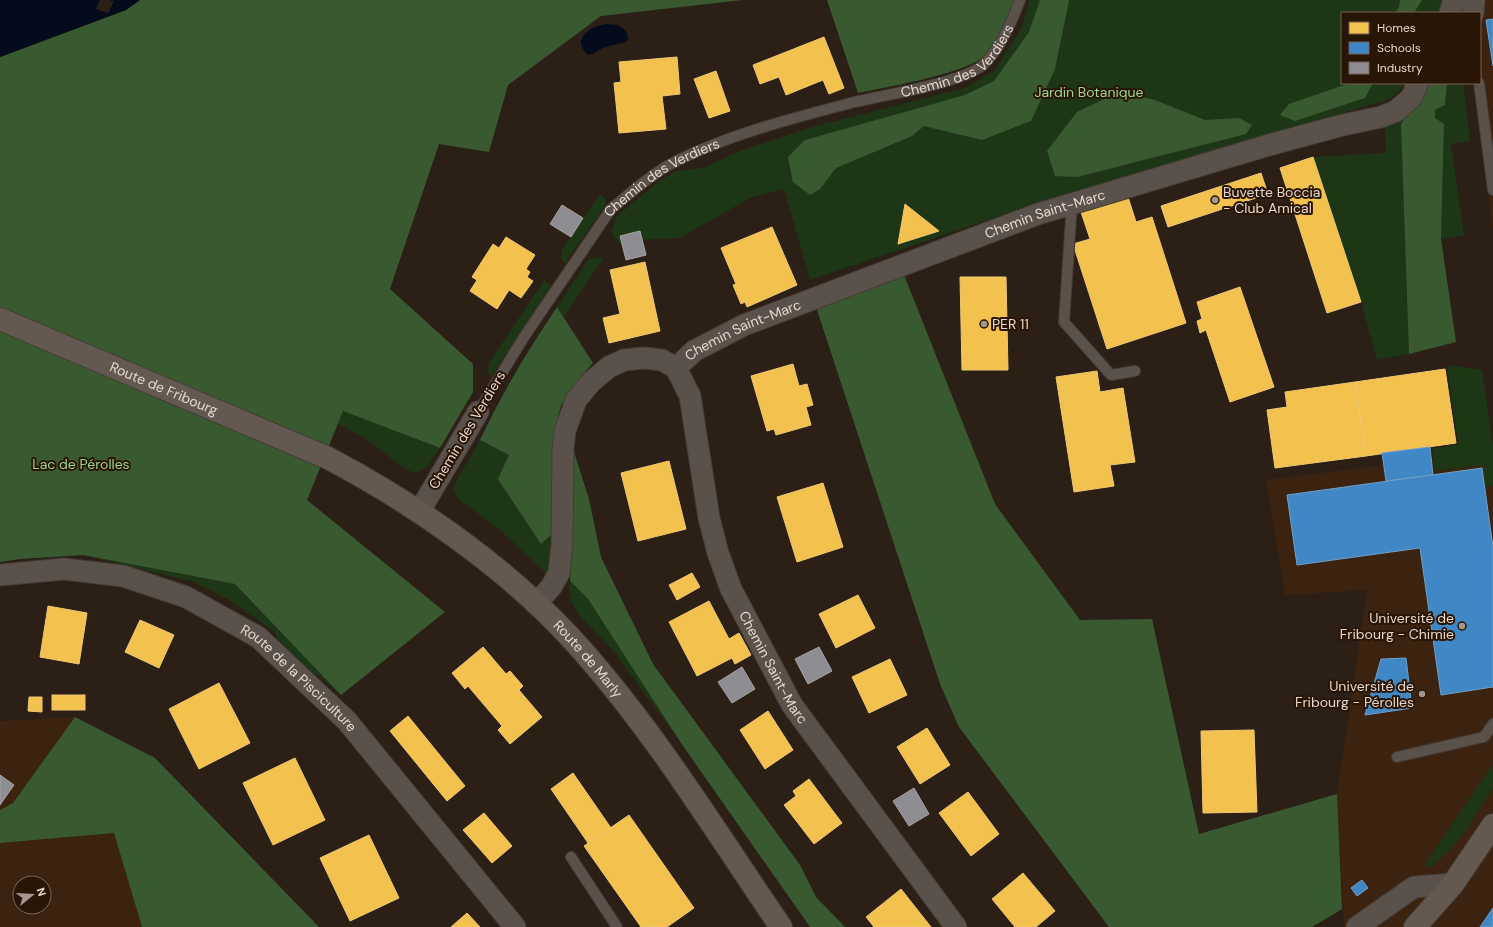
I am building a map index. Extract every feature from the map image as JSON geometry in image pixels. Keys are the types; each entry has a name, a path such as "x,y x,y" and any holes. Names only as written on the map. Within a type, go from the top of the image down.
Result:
{"main road":[{"name":"Route de Fribourg","path":"0,319 328,458"},
{"name":"Route de Marly","path":"328,458 369,480 462,542 536,604 570,637 644,728 781,927"},
{"path":"1415,927 1453,884 1493,825"},
{"path":"1433,927 1453,884"}],"street":[{"path":"1450,12 1454,0"},
{"path":"1473,12 1474,0"},
{"name":"Chemin Saint-Marc","path":"676,368 694,351 744,325 1038,214 1269,145 1343,125 1381,117 1396,111 1411,98 1418,84"},
{"name":"Chemin Saint-Marc","path":"536,604 551,587 559,573 562,545 563,449 566,431 576,400 591,382 609,367 624,360 643,358 662,360 676,368 690,396 709,518 718,553 731,589 792,705 956,927"},
{"name":"Chemin des Verdiers","path":"419,512 478,412"},
{"name":"Route de la Pisciculture","path":"0,575 64,569 123,576 186,597 258,638 347,721 515,927"},
{"path":"1357,927 1414,887 1453,884"}],"lane":[{"name":"Chemin des Verdiers","path":"478,412 524,337 611,209 621,200 668,166 739,135 846,104 959,78 985,64 1012,24 1020,0"},
{"path":"1479,84 1493,190"},
{"path":"1072,203 1064,322 1111,375 1135,371"},
{"path":"1397,756 1484,737 1493,724"},
{"path":"571,857 617,927"}],"shaded area":[{"path":"1466,0 1493,0 1493,231 1476,84 1481,84 1481,12 1479,12"},
{"name":"Université de Fribourg - Pérolles","path":"1493,451 1493,927 1344,927 1337,794 1367,590 1285,595 1266,480"},
{"path":"75,717 13,803 0,810 0,721"},
{"path":"114,833 142,927 0,927 0,843"}],"green space":[{"name":"Lac de Pérolles","path":"140,0 743,0 601,16 508,85 489,152 439,144 390,289 473,364 473,392 440,448 343,411 307,500 445,612 341,695 235,584 83,555 20,559 0,562 0,57 126,10"},
{"path":"827,0 1015,0 1006,22 989,51 974,63 960,69 924,79 858,93"},
{"name":"Jardin Botanique","path":"1030,0 1447,0 1443,12 1341,12 1341,84 1404,84 1395,95 1387,100 1267,137 1065,194 810,280 784,189 750,198 680,238 638,240 620,243 611,232 617,216 662,179 676,171 703,168 740,151 816,126 965,88 994,71 1021,29"},
{"path":"1040,0 1069,0 1055,69 1031,121 982,140 924,126 912,136 836,168 820,189 810,195 793,182 788,157 805,140 965,95 994,81 1029,32"},
{"path":"1400,0 1422,0 1415,12 1396,12 1399,7"},
{"path":"1347,84 1372,84 1365,98 1295,121 1280,115 1289,104"},
{"path":"1424,84 1447,84 1445,105 1435,110 1435,118 1444,124 1441,239 1456,342 1409,354 1401,124"},
{"path":"1447,84 1463,84 1470,141 1451,144 1464,235 1441,239 1444,124 1435,119 1435,110 1445,105"},
{"path":"1119,92 1155,100 1205,120 1239,118 1252,125 1246,134 1077,177 1055,176 1047,151 1077,112"},
{"path":"1412,108 1401,124 1409,354 1377,360 1361,302 1313,157 1386,153 1385,124"},
{"path":"600,194 606,199 605,206 565,263 561,258 562,249"},
{"path":"604,257 564,317 557,307 589,259"},
{"path":"904,275 995,504 1080,620 1152,619 1199,834 1337,794 1342,909 1312,927 1109,927 959,727 940,684 816,307"},
{"path":"544,280 551,286 491,377 488,372 489,363"},
{"path":"557,307 593,363 561,405 555,429 552,534 541,544 498,479 509,455 480,440 497,405 516,372"},
{"path":"1447,365 1482,370 1493,446 1493,486 1486,487 1482,465 1435,471 1432,449 1458,444"},
{"path":"343,411 440,448 427,467 415,473 407,470 362,436 338,424"},
{"path":"480,440 509,455 541,543 552,534 549,576 500,530 457,498 454,489 456,481"},
{"path":"574,452 589,499 601,557 653,664 800,865 816,897 845,927 810,927 681,743 588,599 570,581"},
{"path":"83,555 235,584 341,695 318,675 307,673 278,648 276,633 229,600 194,582"},
{"path":"570,581 588,599 681,743 616,654 580,616 571,601 569,587"},
{"path":"75,717 155,758 319,927 142,927 114,833 0,843 0,810 13,803"},
{"path":"1493,764 1493,788 1464,833 1448,852 1430,867 1427,867 1426,863"}],"water":[{"path":"0,0 100,0 96,9 108,13 114,1 108,0 140,0 126,10 0,57"},
{"path":"600,25 618,25 627,32 628,40 588,55 583,49 581,43 584,34"}],"building: Homes":[{"path":"824,37 844,88 829,94 823,80 786,95 779,77 760,84 753,65"},
{"path":"677,57 680,94 662,96 666,129 619,133 614,83 621,82 619,62"},
{"path":"716,71 730,111 709,118 694,79"},
{"path":"1313,157 1361,302 1327,313 1280,168"},
{"name":"Buvette Boccia - Club Amical","path":"1261,173 1268,194 1168,227 1161,206"},
{"path":"1128,197 1136,222 1152,217 1186,323 1107,349 1073,244 1090,239 1081,212"},
{"path":"905,204 939,231 898,244"},
{"path":"772,227 797,285 747,307 745,302 741,304 733,285 736,284 721,248"},
{"path":"506,237 535,255 526,269 530,272 527,277 533,281 521,298 509,290 497,309 470,291 477,280 472,277 493,244 499,248"},
{"path":"645,262 660,331 609,343 603,318 620,314 610,270"},
{"name":"PER 11","path":"960,277 1006,277 1008,370 962,370"},
{"path":"1240,287 1274,387 1230,402 1206,330 1200,333 1197,321 1202,319 1197,302"},
{"path":"793,364 799,386 807,384 813,405 806,407 811,425 776,435 774,429 767,431 751,376"},
{"path":"1445,369 1456,443 1366,456 1355,382"},
{"path":"1097,371 1100,392 1123,388 1135,462 1110,465 1114,486 1074,492 1056,377"},
{"path":"1355,382 1366,456 1275,468 1267,410 1287,407 1285,392"},
{"path":"669,461 686,529 638,541 621,473"},
{"path":"823,483 843,547 797,562 777,497"},
{"path":"692,573 700,587 677,600 669,585"},
{"path":"858,595 875,628 836,648 819,614"},
{"path":"709,601 729,639 739,633 751,655 735,664 732,658 697,676 669,622"},
{"path":"48,606 87,613 79,664 40,657"},
{"path":"140,620 174,635 159,668 125,652"},
{"path":"483,647 506,674 510,671 523,686 519,690 542,717 510,744 498,730 502,726 468,686 465,689 452,673"},
{"path":"890,659 907,695 869,713 852,677"},
{"path":"219,683 250,743 199,769 169,709"},
{"path":"52,695 85,695 85,710 52,710"},
{"path":"29,697 42,697 42,712 28,711"},
{"path":"768,711 793,750 765,769 740,730"},
{"path":"408,716 465,786 447,801 390,731"},
{"path":"927,728 950,765 920,784 897,747"},
{"path":"1254,730 1257,812 1203,813 1201,731"},
{"path":"295,758 325,820 273,845 243,783"},
{"path":"573,773 611,828 588,843 551,789"},
{"path":"809,779 842,823 814,844 784,805 796,796 793,791"},
{"path":"968,792 999,834 971,856 939,813"},
{"path":"484,813 512,846 492,863 463,830"},
{"path":"629,815 694,908 667,927 641,927 584,846"},
{"path":"369,835 399,898 350,921 320,858"},
{"path":"1023,873 1055,911 1036,927 1015,927 992,899"},
{"path":"901,889 931,927 874,927 866,917"},
{"path":"467,913 480,927 451,927"}],"building: Schools":[{"path":"1493,19 1493,66 1486,20"},
{"path":"1430,447 1433,475 1386,481 1382,453"},
{"name":"Université de Fribourg - Chimie","path":"1482,468 1493,547 1493,687 1441,695 1420,548 1297,565 1287,495"},
{"path":"1406,658 1412,708 1365,715 1381,659"},
{"path":"1362,880 1368,888 1357,896 1351,888"},
{"path":"1493,908 1493,927 1480,927"}],"building: Industry":[{"path":"562,205 583,218 571,237 550,224"},
{"path":"640,231 646,255 626,260 620,236"},
{"path":"819,647 832,671 808,684 795,659"},
{"path":"742,667 755,689 732,703 718,682"},
{"path":"0,775 14,785 0,805"},
{"path":"914,788 929,814 909,826 893,801"}],"place":[{"name":"Buvette Boccia - Club Amical","path":"1215,200"},
{"name":"PER 11","path":"984,324"},
{"name":"Université de Fribourg - Chimie","path":"1462,626"},
{"name":"Université de Fribourg - Pérolles","path":"1422,694"}]}
